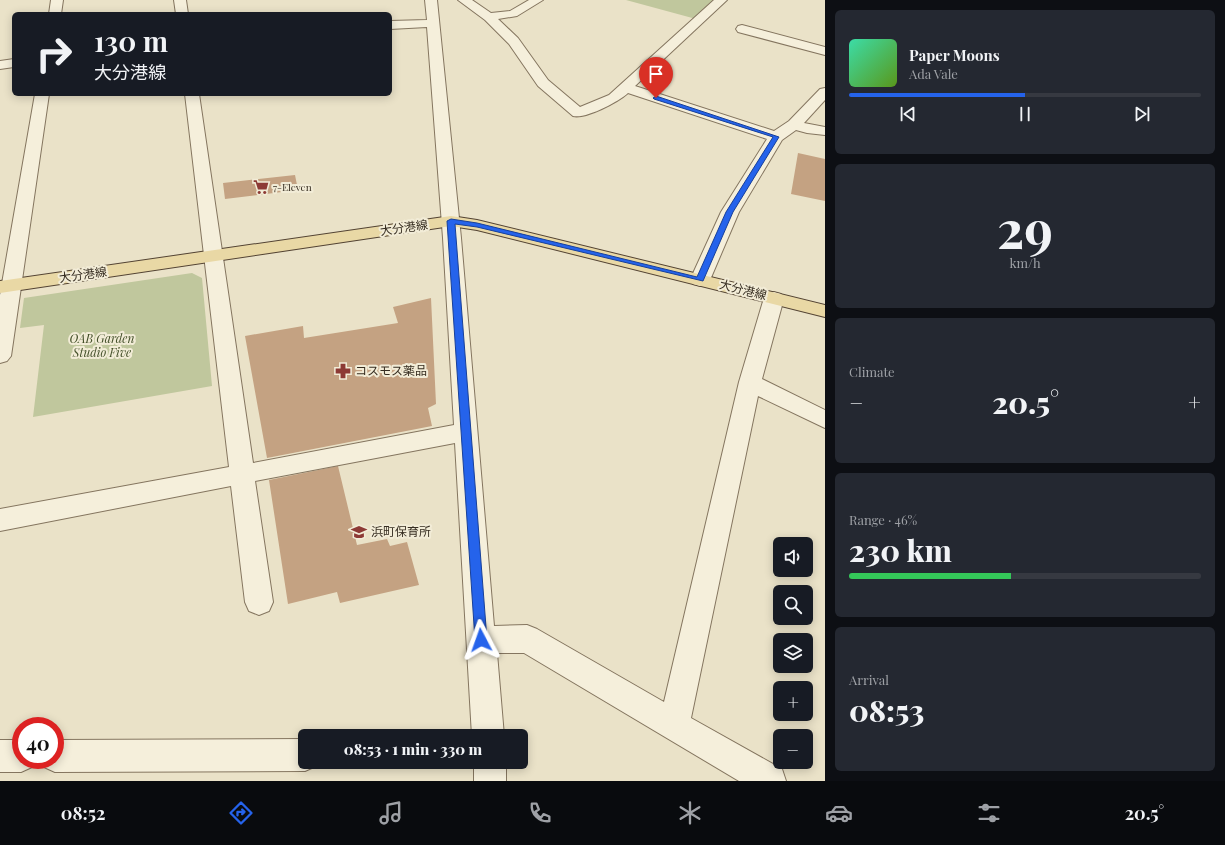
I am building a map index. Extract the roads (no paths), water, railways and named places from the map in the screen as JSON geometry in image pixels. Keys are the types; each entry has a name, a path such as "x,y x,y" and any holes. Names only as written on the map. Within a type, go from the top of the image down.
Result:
{"main road":[{"name":"大分港線","path":"6,286 451,221 477,225 825,311"}],"street":[{"path":"55,12 57,0"},
{"path":"180,0 182,12"},
{"path":"431,0 451,221 487,729"},
{"path":"464,0 489,17 514,41 543,84 578,113 614,98 721,0"},
{"path":"489,17 513,14 537,0"},
{"path":"392,25 433,23"},
{"path":"742,29 825,51"},
{"path":"0,65 12,64"},
{"path":"626,88 776,137"},
{"path":"700,280 730,212 776,137 794,124 825,92"},
{"path":"0,356 6,286 42,96"},
{"path":"192,96 259,602"},
{"path":"794,124 807,129 825,130"},
{"path":"674,725 750,382 774,298"},
{"path":"750,382 825,420"},
{"path":"0,520 466,432"},
{"path":"481,640 528,639 770,781"},
{"path":"64,756 298,755"},
{"path":"0,756 12,756"},
{"path":"490,769 490,781"}],"place":[{"name":"7-Eleven","path":"261,187"},
{"name":"コスモス薬品","path":"343,371"},
{"name":"浜町保育所","path":"359,532"}],"park label":[{"name":"OAB Garden Studio Five","path":"102,346"}]}
